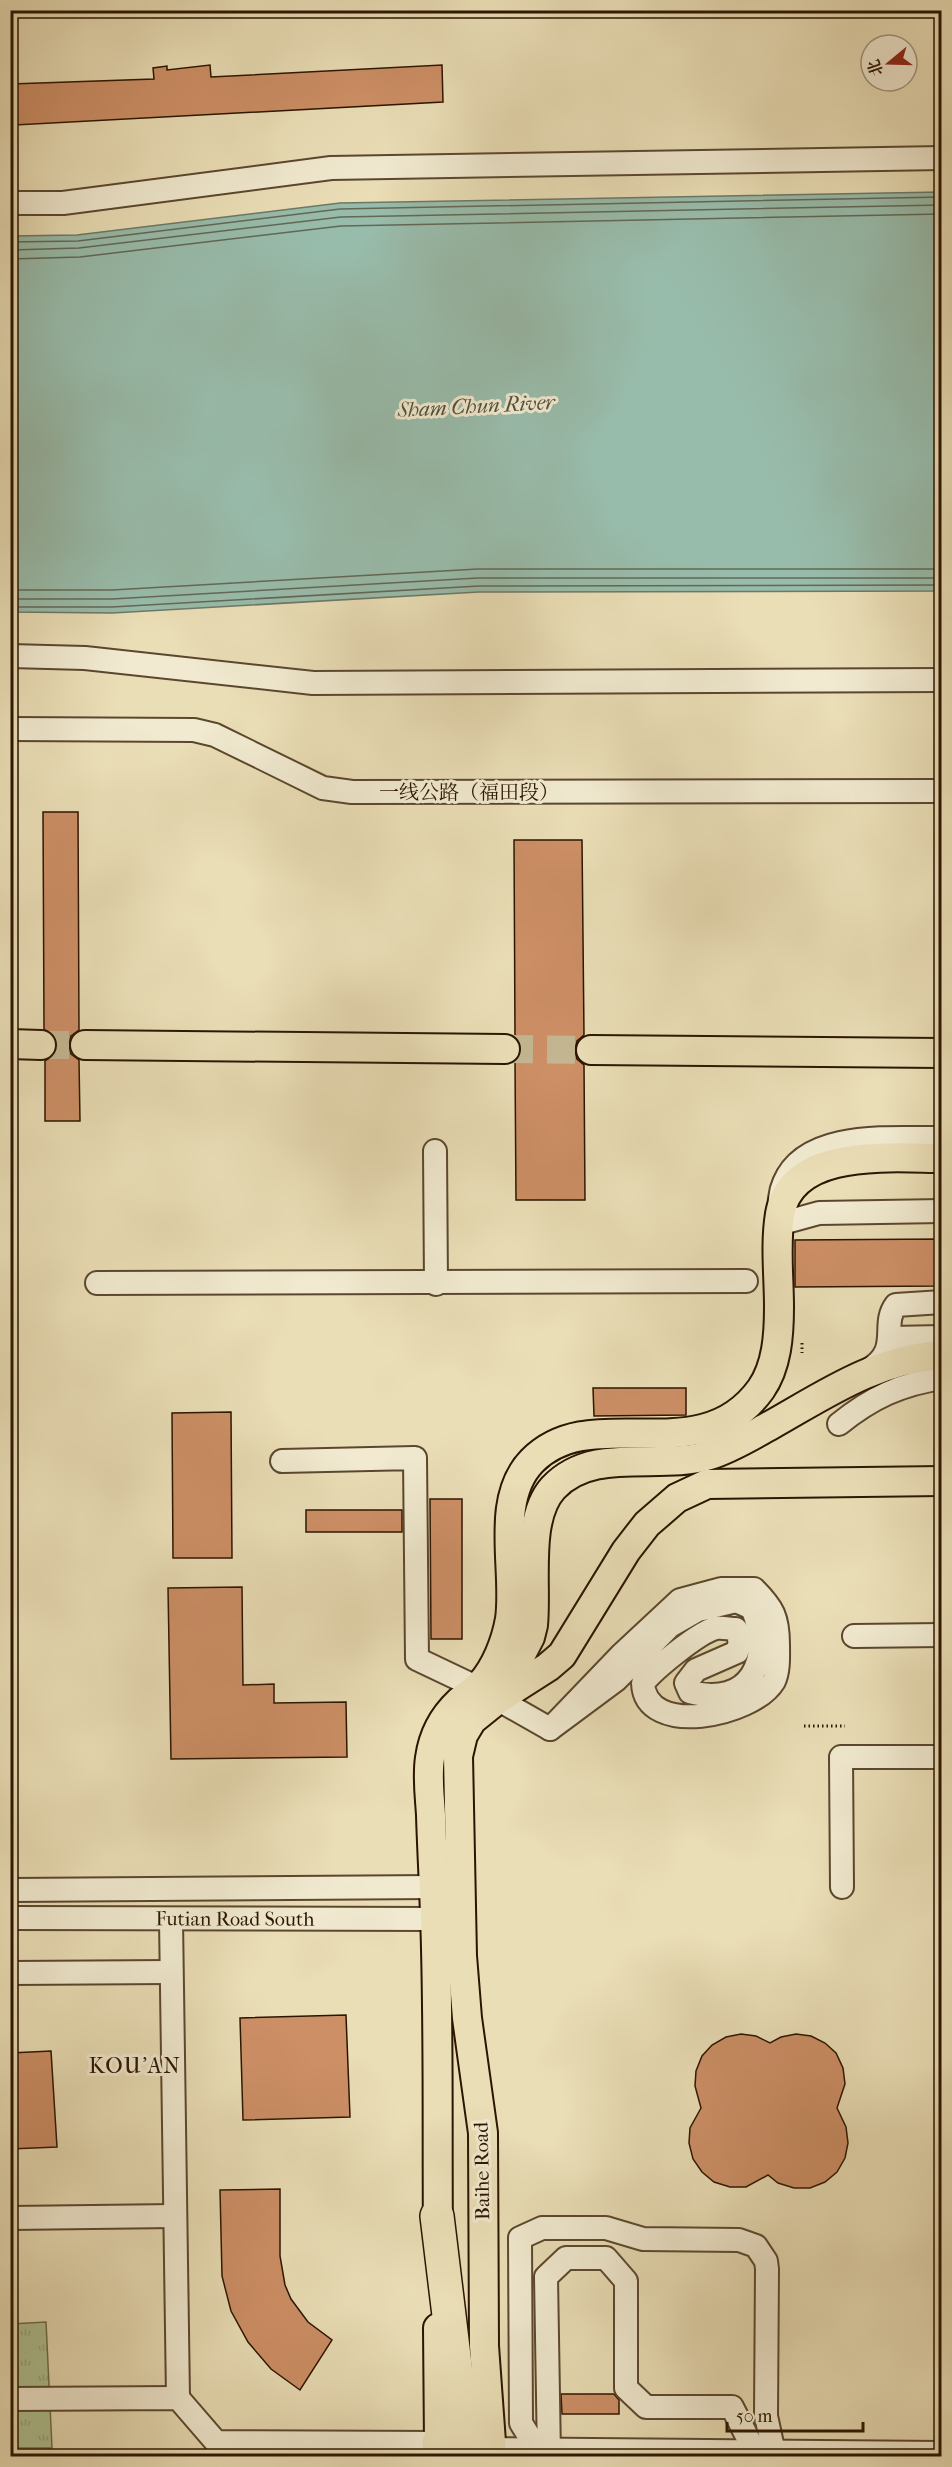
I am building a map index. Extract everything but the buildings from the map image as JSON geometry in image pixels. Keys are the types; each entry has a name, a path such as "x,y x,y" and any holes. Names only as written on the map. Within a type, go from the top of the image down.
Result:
{"highway":[{"path":"437,2216 466,2452"}],"main road":[{"path":"10,1044 41,1045"},
{"path":"85,1045 505,1049"},
{"path":"591,1050 942,1053"},
{"path":"488,1693 510,1617 511,1507 513,1494 522,1472 540,1454 564,1440 590,1435 690,1432 722,1423 747,1405 767,1378 777,1349 779,1224 783,1205 791,1190 807,1176 828,1165 864,1158 942,1158"},
{"path":"488,1693 530,1637 534,1611 538,1516 554,1487 574,1473 599,1464 681,1461 719,1452 867,1371 899,1361 942,1355"},
{"path":"488,1693 532,1679 562,1655 626,1551 660,1510 690,1490 707,1484 942,1481"},
{"name":"Baihe Road","path":"437,2216 448,1919 447,1887 430,1756 441,1724 450,1711 488,1693"},
{"name":"Baihe Road","path":"448,1919 467,2018 483,2133 484,2346 466,2452"}],"street":[{"path":"10,204 63,203 331,168 942,158"},
{"path":"10,657 85,658 313,683 942,680"},
{"name":"一线公路（福田段）","path":"10,729 194,730 215,735 323,788 352,792 942,791"},
{"path":"942,1138 853,1140 812,1153 793,1168 783,1185 779,1224 819,1214 942,1211"},
{"path":"435,1151 436,1284"},
{"path":"97,1283 436,1284 746,1281"},
{"path":"867,1371 881,1360 891,1338 891,1315 896,1305 942,1302"},
{"path":"891,1338 942,1337"},
{"path":"839,1424 869,1401 885,1393 906,1384 942,1378"},
{"path":"282,1461 415,1458 417,1659 488,1693 550,1729"},
{"path":"721,1589 754,1589 768,1603 778,1622 778,1658 775,1679 766,1691 752,1701 723,1713 689,1717 663,1711 650,1704 643,1696 643,1683 649,1676 678,1651 715,1628 736,1629 740,1642 737,1652 696,1670 686,1683 690,1692 703,1696 737,1692 752,1677 760,1649 760,1627 753,1608 736,1601 698,1610 670,1626 616,1680 550,1729 621,1655 680,1600 721,1589"},
{"path":"854,1636 942,1635"},
{"path":"842,1887 841,1757 942,1757"},
{"name":"Futian Road South","path":"10,1890 447,1887"},
{"name":"Futian Road South","path":"10,1918 448,1919"},
{"path":"171,1920 178,2398 214,2449 549,2453 942,2453"},
{"path":"10,1973 171,1972"},
{"path":"10,2218 175,2216"},
{"path":"549,2453 529,2436 520,2423 520,2238 542,2228 606,2228 643,2239 739,2240 756,2246 762,2252 767,2269 766,2416 761,2454"},
{"path":"549,2453 546,2277 566,2258 606,2258 626,2282 626,2388 646,2407 732,2407 761,2454"},
{"path":"10,2399 178,2398"}],"path":[{"path":"804,1726 845,1726"}],"green space":[{"path":"46,2322 52,2448 11,2448 11,2324"}],"water":[{"name":"Sham Chun River","path":"941,192 941,591 479,592 112,613 11,612 11,236 77,235 340,203"}],"tunnel":[{"path":"41,1045 85,1045"},
{"path":"505,1049 591,1050"}],"district":[{"name":"KOU'AN","path":"135,2066"}]}
